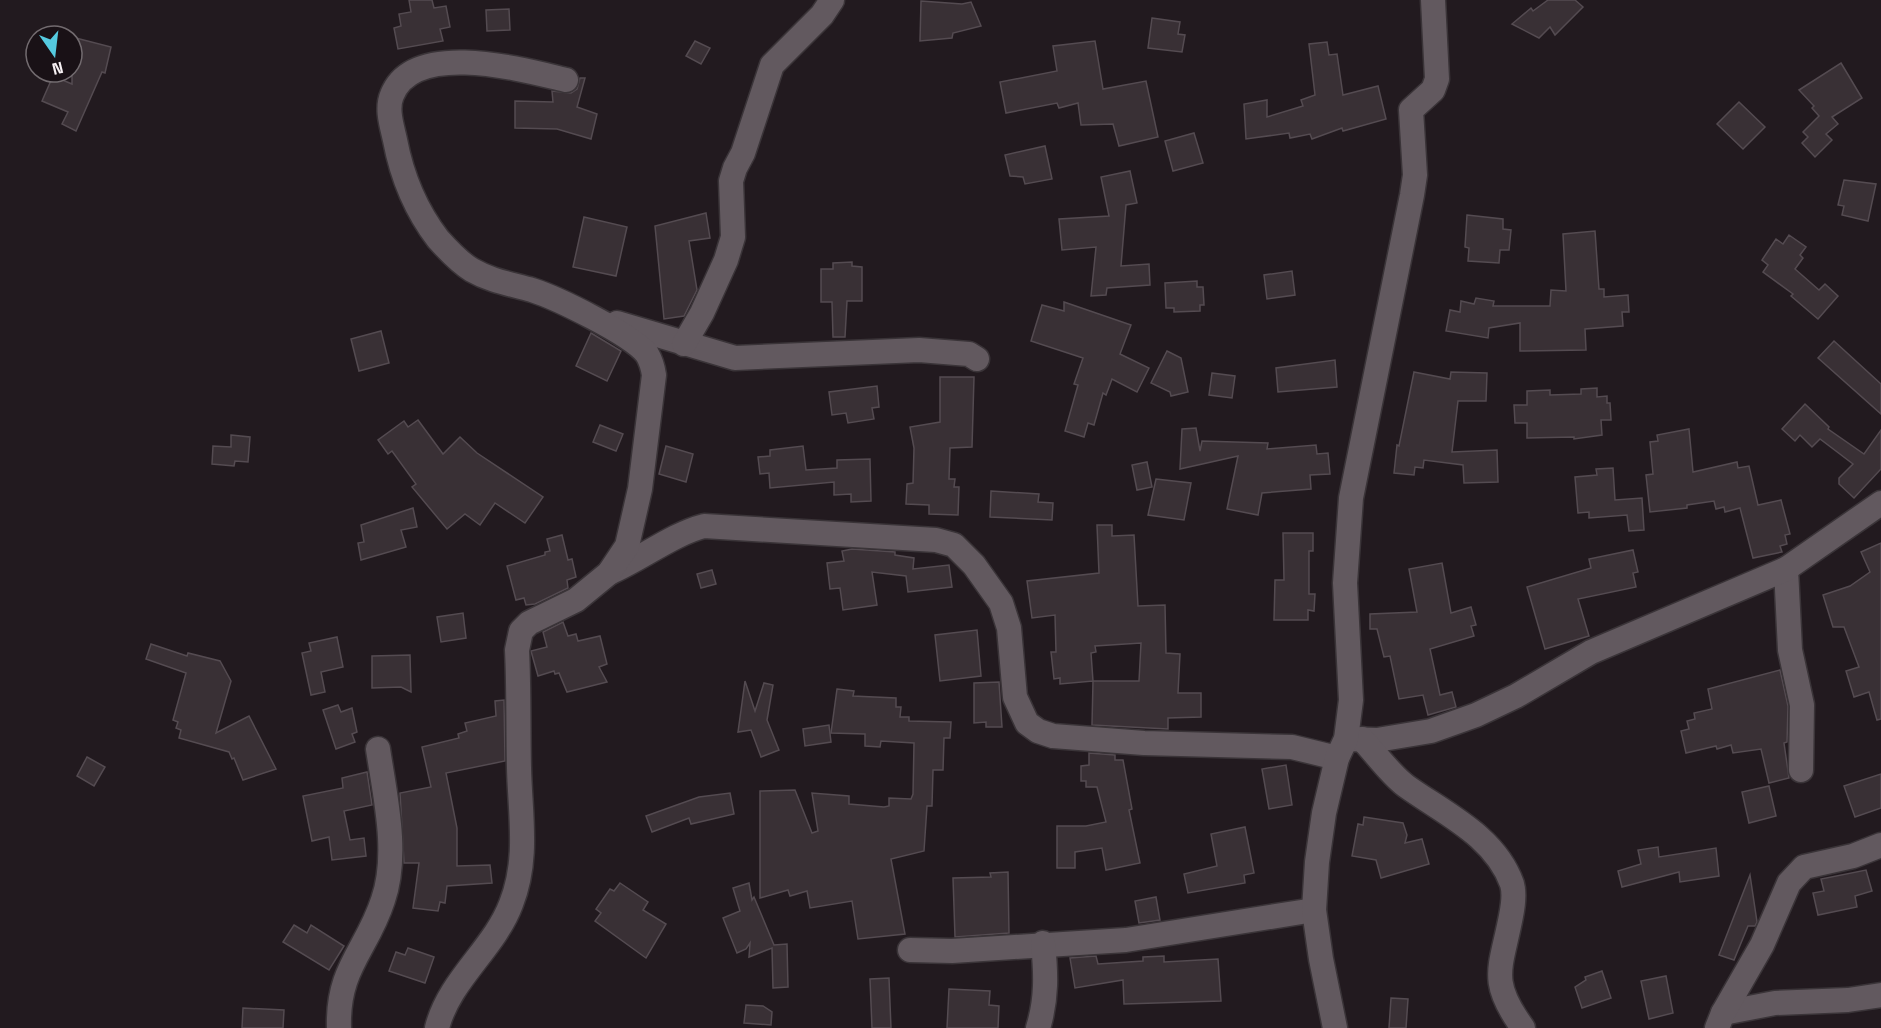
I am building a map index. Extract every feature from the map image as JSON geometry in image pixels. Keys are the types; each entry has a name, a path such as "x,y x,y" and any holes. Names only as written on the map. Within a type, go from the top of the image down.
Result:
{"street":[{"path":"684,344 702,314 726,260 733,237 731,181 743,153 772,65 822,15 832,0"},
{"path":"1335,1028 1314,910 1324,813 1348,746 1351,700 1345,583 1351,498 1415,174 1411,110 1433,90 1437,79 1433,0"},
{"path":"566,80 497,65 472,62 445,64 418,70 400,83 392,96 390,114 406,185 420,214 440,241 470,269 499,283 532,290 580,312 640,347 652,364 654,375 632,531 627,546 609,573"},
{"path":"580,312 735,358 919,350 969,354 977,359"},
{"path":"437,1028 452,992 505,919 516,883 524,840 519,769 517,650 520,631 529,623 576,600 609,573 649,554 690,530 704,526 936,540 954,545 974,565 1001,603 1010,628 1015,697 1027,723 1038,731 1053,736 1156,744 1348,746 1431,731 1476,715 1516,696 1591,652 1786,569 1881,503"},
{"path":"1786,569 1790,650 1802,705 1801,770"},
{"path":"1348,746 1447,811 1500,858 1513,887 1513,902 1498,972 1501,990 1523,1028"},
{"path":"339,1028 338,1007 347,971 383,901 388,877 389,840 378,749"},
{"path":"1720,1021 1751,967 1789,883 1804,867 1853,856 1881,845"},
{"path":"910,950 952,951 1043,943 1126,940 1314,910"},
{"path":"1038,1028 1044,1010 1047,981 1043,943"},
{"path":"1720,1021 1775,1003 1824,999 1848,1000 1881,995"}],"building":[{"path":"409,0 432,0 434,8 446,6 450,27 440,29 443,41 398,49 394,28 401,26 399,14 411,12"},
{"path":"1548,0 1575,0 1583,7 1555,35 1550,27 1539,38 1512,24 1531,8 1533,11"},
{"path":"921,1 962,4 971,2 981,26 953,33 952,38 920,41"},
{"path":"509,9 510,30 487,31 486,10"},
{"path":"1152,18 1180,22 1178,34 1185,35 1182,52 1148,48"},
{"path":"84,40 111,47 105,73 102,72 76,131 62,124 68,112 42,101 49,84 84,84"},
{"path":"695,41 710,48 701,64 686,56"},
{"path":"1095,41 1103,89 1146,81 1158,137 1119,146 1113,124 1081,125 1078,103 1059,108 1057,103 1006,113 1000,82 1057,71 1053,46"},
{"path":"1327,42 1329,55 1337,54 1343,95 1378,86 1386,119 1343,131 1342,128 1312,139 1310,134 1290,138 1289,133 1246,139 1244,104 1267,100 1267,117 1303,106 1301,100 1315,95 1309,44"},
{"path":"1841,63 1862,98 1832,117 1838,124 1826,134 1832,140 1815,157 1802,143 1808,137 1803,132 1819,116 1812,108 1814,106 1799,90"},
{"path":"580,78 585,78 577,107 597,114 591,139 557,129 515,128 515,101 553,102 552,91 571,93 577,89"},
{"path":"1739,102 1765,127 1743,149 1717,124"},
{"path":"1194,133 1203,163 1173,171 1165,141"},
{"path":"1045,146 1052,179 1025,184 1023,177 1010,176 1005,155"},
{"path":"1130,171 1137,203 1126,205 1121,266 1149,264 1150,285 1107,288 1106,295 1091,296 1096,247 1062,250 1059,219 1109,216 1101,177"},
{"path":"1844,180 1876,184 1868,221 1842,215 1844,206 1838,205"},
{"path":"706,213 710,238 689,241 697,290 684,316 664,319 655,226"},
{"path":"1467,215 1503,219 1503,229 1511,230 1509,250 1500,250 1499,263 1468,261 1469,248 1465,247"},
{"path":"584,217 627,227 616,276 573,267"},
{"path":"1595,231 1599,289 1604,289 1604,297 1628,295 1629,312 1622,312 1623,326 1585,329 1586,350 1520,351 1520,323 1489,328 1488,338 1446,331 1450,310 1460,312 1461,301 1474,304 1476,298 1494,301 1493,306 1550,306 1551,290 1566,291 1563,234"},
{"path":"1789,235 1806,247 1800,255 1803,258 1795,269 1819,290 1825,284 1838,296 1818,319 1791,296 1793,294 1763,272 1768,265 1762,260 1776,239 1783,244"},
{"path":"852,262 852,266 862,267 862,301 847,301 845,337 833,337 832,302 821,302 821,269 833,269 833,263"},
{"path":"1292,271 1295,295 1267,299 1264,275"},
{"path":"1197,281 1197,287 1203,287 1204,305 1200,305 1200,311 1174,312 1174,308 1166,308 1165,283"},
{"path":"1064,302 1131,325 1120,354 1149,368 1137,392 1112,379 1106,395 1103,393 1094,425 1088,423 1084,437 1065,431 1078,385 1074,384 1083,358 1031,341 1042,305 1064,311"},
{"path":"381,331 389,363 359,371 351,339"},
{"path":"591,333 621,351 607,381 576,366"},
{"path":"1834,341 1881,384 1881,414 1818,358"},
{"path":"1167,351 1181,358 1188,392 1171,396 1170,392 1151,383"},
{"path":"1335,360 1337,387 1278,392 1276,368"},
{"path":"1414,372 1450,379 1451,372 1487,373 1486,401 1458,401 1452,452 1497,450 1498,482 1464,483 1463,465 1424,460 1423,468 1415,467 1414,475 1394,473 1397,445 1399,446"},
{"path":"1212,373 1235,376 1232,398 1209,395"},
{"path":"940,377 974,377 972,447 950,448 949,479 955,479 954,487 959,487 958,515 929,514 929,505 906,504 907,484 913,483 914,448 910,427 940,422"},
{"path":"877,386 879,407 872,408 874,419 848,423 846,413 832,415 829,392"},
{"path":"1597,388 1597,397 1607,396 1607,403 1610,403 1611,420 1601,420 1602,435 1574,439 1574,437 1527,438 1527,423 1515,423 1514,405 1527,405 1527,391 1550,390 1550,395 1581,394 1581,389"},
{"path":"1805,404 1829,427 1828,429 1864,454 1881,430 1881,469 1854,498 1839,484 1839,478 1853,464 1820,439 1812,447 1800,435 1795,441 1782,429"},
{"path":"418,420 443,454 460,437 477,453 543,497 525,523 495,503 480,525 465,514 447,529 412,487 416,484 392,451 388,454 378,440 404,421 408,427"},
{"path":"600,425 623,434 616,451 593,442"},
{"path":"1196,428 1200,451 1202,441 1268,443 1267,449 1316,445 1317,454 1328,453 1330,474 1310,475 1311,489 1262,493 1258,515 1227,509 1238,456 1180,469 1182,429"},
{"path":"1689,429 1693,472 1737,462 1738,468 1749,466 1758,505 1781,500 1790,534 1785,535 1787,544 1780,546 1782,552 1753,558 1740,508 1725,512 1724,507 1716,509 1714,501 1687,505 1687,508 1650,512 1646,475 1653,474 1650,442 1658,441 1657,435"},
{"path":"231,435 250,437 248,462 235,461 234,466 212,464 213,446 231,447"},
{"path":"666,446 693,454 686,482 659,474"},
{"path":"803,446 806,470 837,468 837,460 870,459 871,501 851,502 851,494 834,495 834,482 770,488 769,473 760,474 758,457 770,456 770,450"},
{"path":"1147,462 1152,487 1137,490 1132,465"},
{"path":"1613,468 1615,500 1642,498 1644,530 1629,531 1627,515 1589,518 1589,512 1578,513 1575,477 1597,475 1596,469"},
{"path":"1156,479 1191,483 1184,520 1148,515"},
{"path":"991,491 1039,494 1038,502 1053,503 1052,520 990,517"},
{"path":"413,508 417,527 401,530 406,547 361,560 358,543 364,542 361,525"},
{"path":"1097,525 1112,525 1112,536 1134,535 1138,606 1165,605 1166,653 1180,654 1178,693 1201,693 1201,717 1168,718 1168,729 1092,725 1093,681 1060,684 1060,678 1054,679 1051,652 1056,652 1055,615 1032,618 1027,581 1099,573","holes":["1141,643 1139,681 1093,681 1091,653 1096,652 1095,646"]},
{"path":"1283,533 1313,533 1313,551 1309,551 1309,594 1315,594 1314,611 1308,610 1308,620 1274,620 1275,580 1284,580"},
{"path":"562,535 568,560 572,559 576,577 567,580 568,588 535,604 526,605 524,598 516,600 507,566 545,555 545,552 550,551 547,539"},
{"path":"1881,543 1881,719 1877,720 1869,692 1854,697 1846,671 1859,667 1844,627 1833,627 1823,595 1850,586 1870,572 1861,552"},
{"path":"852,549 895,552 895,555 914,558 913,569 949,565 952,587 908,592 906,576 872,572 877,605 843,610 840,588 830,589 827,563 844,561 842,551"},
{"path":"1633,550 1638,572 1633,573 1636,587 1578,599 1589,636 1545,649 1527,587 1591,568 1589,559"},
{"path":"1442,563 1451,613 1471,607 1476,625 1471,626 1474,636 1430,649 1440,695 1452,692 1456,707 1428,715 1423,695 1399,699 1390,656 1384,657 1377,629 1370,629 1370,614 1417,612 1409,569"},
{"path":"712,570 716,584 701,588 697,574"},
{"path":"463,613 466,638 441,642 437,617"},
{"path":"563,622 568,636 576,634 578,641 600,636 607,664 599,667 607,682 567,692 559,673 555,674 554,671 538,676 531,651 547,647 543,632"},
{"path":"977,630 981,676 940,681 935,635"},
{"path":"337,637 343,667 321,672 325,692 311,695 302,653 311,651 309,643"},
{"path":"151,644 187,656 188,653 220,661 231,681 216,733 249,716 276,769 243,780 229,752 179,738 181,730 176,728 178,722 173,720 186,673 146,659"},
{"path":"410,655 411,692 401,687 372,688 372,656"},
{"path":"1780,670 1788,706 1787,742 1784,743 1789,778 1769,783 1761,749 1733,753 1731,745 1686,753 1681,731 1689,729 1687,721 1695,719 1694,713 1712,709 1708,689"},
{"path":"745,681 755,711 764,683 773,685 767,720 779,750 761,757 751,730 738,732"},
{"path":"999,682 1002,727 986,727 986,722 974,723 974,683"},
{"path":"837,689 854,691 853,696 896,698 896,707 901,707 900,717 909,717 909,721 951,722 950,738 944,738 943,770 933,770 932,806 927,806 924,851 891,859 905,934 858,939 852,901 810,908 807,891 790,896 788,890 760,898 760,791 795,790 812,833 818,831 812,793 849,796 849,804 884,807 889,806 889,798 911,799 913,794 914,743 881,741 880,747 865,746 865,734 831,733"},
{"path":"504,700 505,761 446,773 457,828 457,866 490,865 492,883 447,886 445,903 440,902 438,911 413,908 419,863 404,863 400,793 431,787 422,747 459,738 458,734 467,731 465,723 496,716 495,701"},
{"path":"338,705 341,712 352,708 357,732 352,734 355,742 336,749 323,710"},
{"path":"829,725 831,742 805,746 803,729"},
{"path":"1089,753 1115,755 1115,760 1123,760 1132,809 1129,810 1140,863 1106,870 1102,848 1075,852 1075,868 1057,868 1057,826 1086,826 1106,822 1097,787 1086,787 1086,781 1081,781 1081,766 1089,765"},
{"path":"87,757 105,767 94,786 77,776"},
{"path":"1286,765 1292,805 1269,809 1262,769"},
{"path":"367,772 372,805 344,811 350,840 364,838 366,856 332,860 329,837 312,841 303,796 343,788 342,778"},
{"path":"1881,774 1881,808 1855,817 1844,786"},
{"path":"1769,786 1776,816 1749,823 1742,792"},
{"path":"730,793 734,814 691,824 689,818 652,832 646,816 699,797"},
{"path":"1364,817 1403,823 1407,835 1405,843 1422,839 1429,864 1381,878 1376,860 1352,856 1358,824 1363,825"},
{"path":"1245,827 1254,873 1244,875 1245,883 1188,893 1184,874 1217,866 1211,834"},
{"path":"1658,847 1659,857 1716,848 1719,876 1680,882 1679,872 1622,887 1618,871 1641,864 1638,850"},
{"path":"1866,870 1872,891 1855,896 1857,907 1818,915 1813,893 1824,891 1821,879"},
{"path":"1008,872 1009,933 955,937 953,878 991,877 990,873"},
{"path":"1750,875 1757,922 1755,926 1748,926 1734,960 1719,955"},
{"path":"620,883 648,902 643,910 666,924 646,958 595,921 601,913 596,909 610,889 614,891"},
{"path":"749,883 752,900 754,897 774,945 787,944 788,987 773,988 772,948 749,957 750,943 746,949 737,953 723,918 740,911 733,888"},
{"path":"1156,897 1160,920 1139,923 1135,901"},
{"path":"294,925 307,933 311,925 344,946 329,970 283,942"},
{"path":"408,948 434,957 425,983 389,971 396,952 405,955"},
{"path":"1096,956 1098,964 1143,961 1143,957 1164,956 1164,962 1218,959 1221,1001 1124,1004 1123,980 1075,988 1070,958"},
{"path":"1602,971 1611,998 1582,1008 1575,987 1586,980 1585,977"},
{"path":"1666,976 1673,1013 1649,1019 1641,981"},
{"path":"889,978 891,1028 872,1028 870,979"},
{"path":"949,989 990,991 989,1005 999,1006 998,1028 947,1028"},
{"path":"1391,998 1408,999 1406,1028 1389,1028"},
{"path":"746,1005 763,1006 772,1012 771,1025 744,1023"},
{"path":"243,1008 284,1010 283,1028 242,1028"}]}
